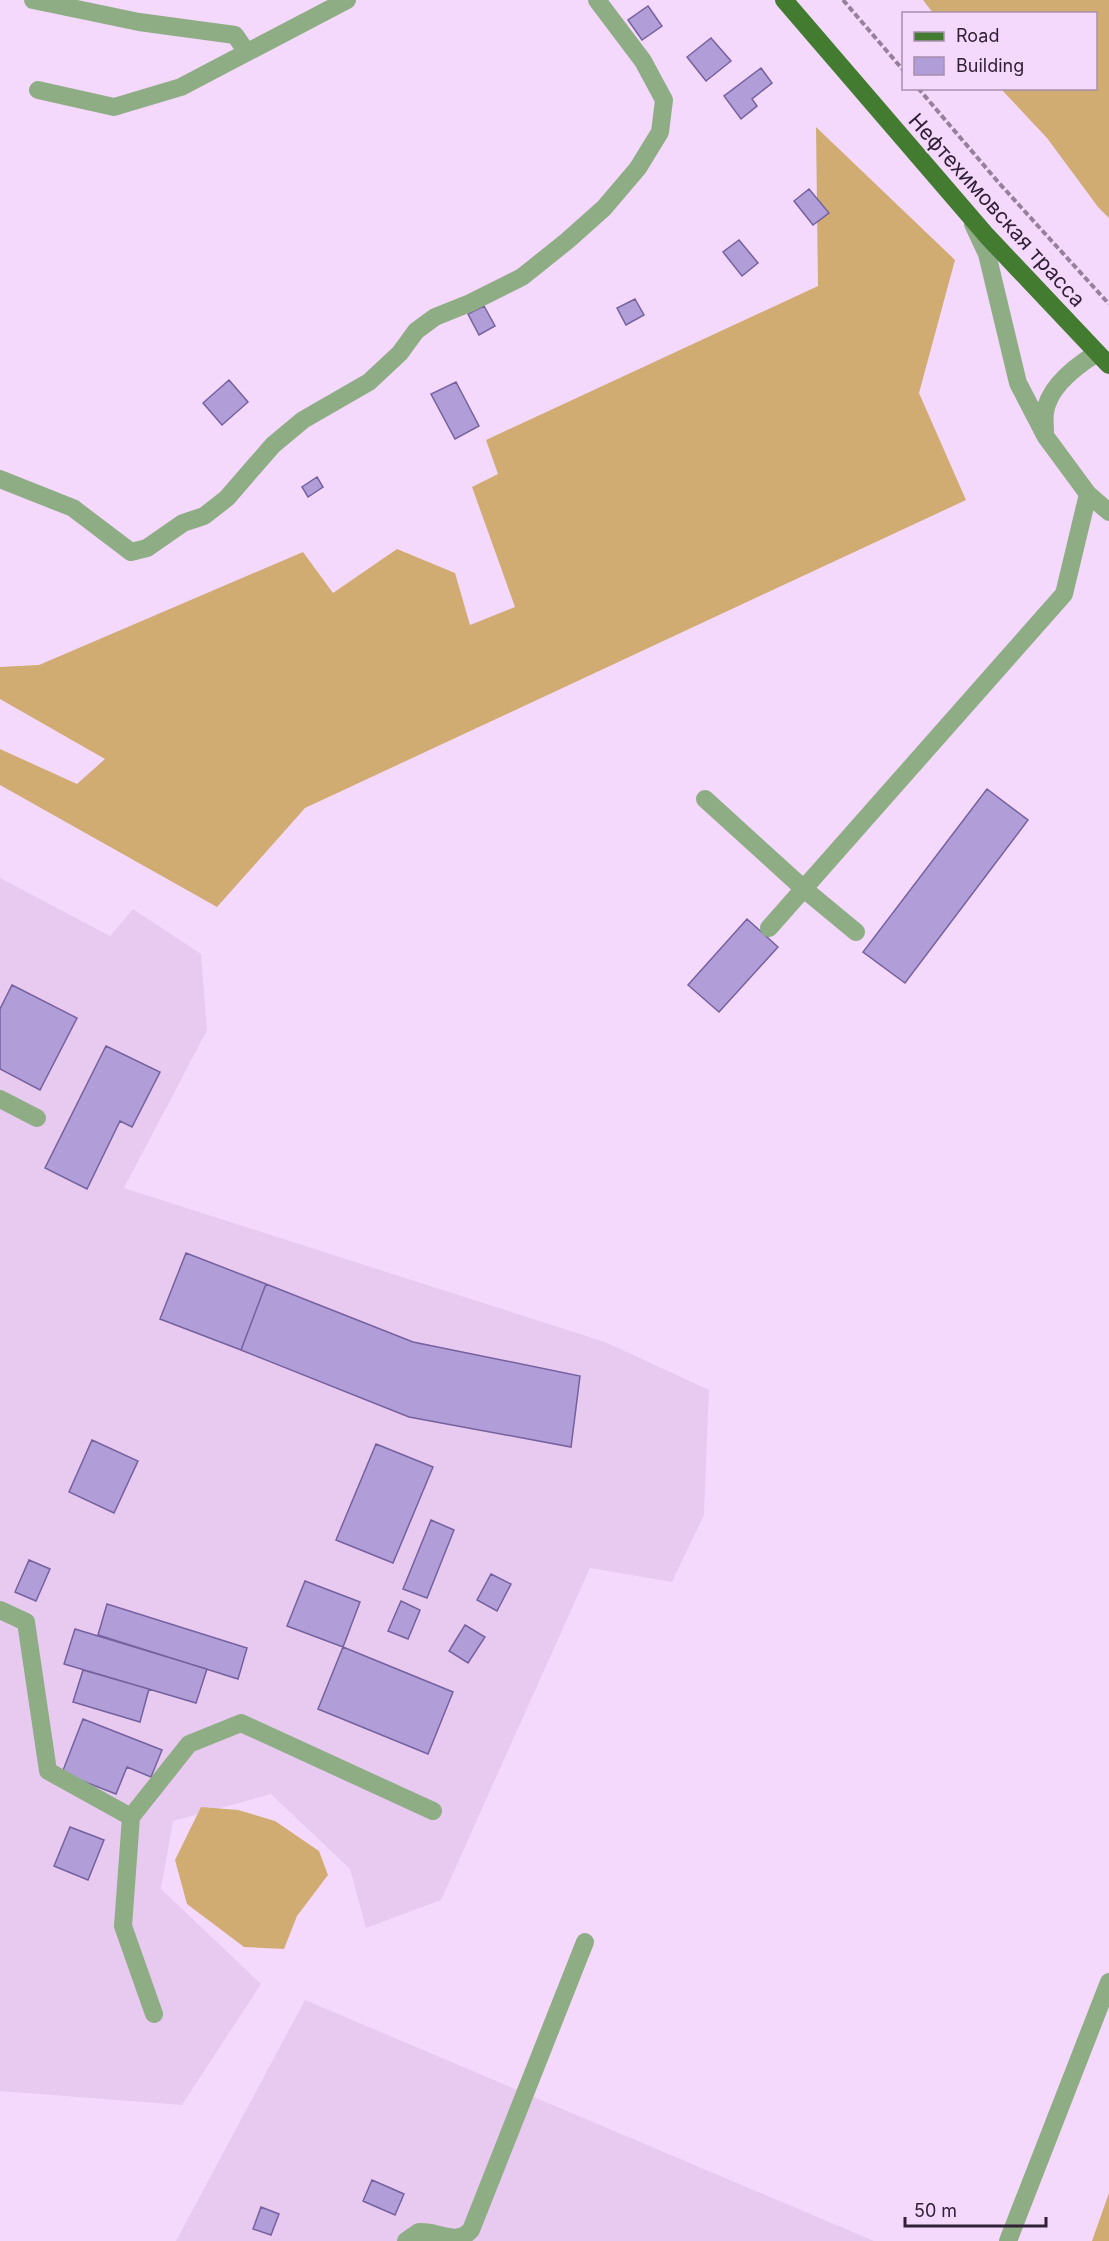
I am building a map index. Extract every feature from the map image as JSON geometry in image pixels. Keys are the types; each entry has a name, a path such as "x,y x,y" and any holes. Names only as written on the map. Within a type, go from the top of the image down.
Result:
{"main road":[{"name":"Нефтехимовская трасса","path":"784,0 966,211 1103,359"}],"street":[{"path":"33,0 139,22 236,35 246,51"},
{"path":"38,90 114,107 181,87 347,0"},
{"path":"0,479 73,508 131,552 147,548 183,523 204,516 227,498 273,445 303,420 369,382 400,353 416,331 435,317 470,303 522,277 604,208 638,168 660,132 664,100 644,61 597,0"},
{"path":"966,211 987,254 1018,383 1046,437 1088,494 1109,512"},
{"path":"1046,437 1045,411 1057,386 1075,366 1103,359"},
{"path":"769,928 1064,594 1088,494"},
{"path":"705,799 804,889 856,932"},
{"path":"0,1099 37,1118"},
{"path":"0,1610 26,1622 48,1771 131,1817"},
{"path":"154,2014 123,1926 131,1817 189,1744 241,1723 433,1811"},
{"path":"406,2241 419,2232 434,2233 459,2241 471,2230 585,1942"},
{"path":"1008,2241 1109,1982"}],"path":[{"path":"843,0 902,70"},
{"path":"920,90 999,183 1109,304"}],"shaded area":[{"path":"923,0 1109,0 1109,218 1098,207 1047,138 1002,90 1097,90 1097,12 932,12"},
{"path":"816,127 955,260 919,393 966,500 305,808 217,907 0,785 0,749 77,784 105,759 0,699 0,667 39,665 303,552 333,593 397,549 455,573 470,625 515,607 472,487 498,474 486,440 818,286"},
{"path":"0,878 110,936 133,909 201,954 207,1030 124,1188 605,1342 709,1390 704,1515 672,1582 590,1568 441,1900 366,1928 350,1869 271,1794 173,1821 161,1889 261,1984 182,2105 0,2091"},
{"path":"201,1807 238,1810 275,1821 319,1851 328,1875 297,1916 284,1949 244,1947 187,1904 175,1860"},
{"path":"305,2000 874,2241 176,2241"},
{"path":"1109,2193 1109,2241 1092,2241"}],"building":[{"path":"648,6 662,26 642,40 628,20"},
{"path":"711,38 731,61 706,81 687,57"},
{"path":"761,68 772,83 752,99 757,106 741,119 724,96"},
{"path":"809,189 829,213 813,225 794,201"},
{"path":"739,240 758,263 742,276 723,252"},
{"path":"635,299 644,315 626,325 617,308"},
{"path":"484,306 495,326 479,335 468,314"},
{"path":"229,380 248,402 222,425 203,403"},
{"path":"456,382 479,426 455,439 431,394"},
{"path":"317,477 323,487 308,497 302,487"},
{"path":"987,789 1028,820 905,983 863,952"},
{"path":"747,919 778,947 719,1012 688,985"},
{"path":"12,985 77,1018 40,1090 0,1069 0,1009"},
{"path":"106,1046 160,1072 132,1127 120,1121 87,1189 45,1168"},
{"path":"186,1253 266,1284 241,1350 160,1319"},
{"path":"266,1284 413,1342 580,1376 571,1447 409,1417 241,1350"},
{"path":"92,1440 138,1461 114,1513 69,1492"},
{"path":"376,1444 433,1467 393,1563 336,1540"},
{"path":"431,1520 454,1530 427,1598 403,1589"},
{"path":"29,1560 50,1569 36,1601 15,1592"},
{"path":"491,1574 511,1584 497,1611 477,1600"},
{"path":"305,1581 360,1602 343,1647 287,1626"},
{"path":"401,1601 420,1610 408,1639 388,1631"},
{"path":"107,1604 247,1648 238,1679 98,1635"},
{"path":"465,1625 485,1637 468,1663 449,1651"},
{"path":"75,1629 207,1669 196,1703 64,1664"},
{"path":"343,1647 453,1692 428,1754 318,1709"},
{"path":"83,1670 149,1689 140,1722 73,1702"},
{"path":"83,1719 162,1750 151,1777 127,1767 116,1794 62,1773"},
{"path":"70,1827 104,1840 88,1880 54,1866"},
{"path":"372,2180 404,2194 395,2215 363,2201"},
{"path":"261,2207 279,2214 271,2235 253,2229"}]}
